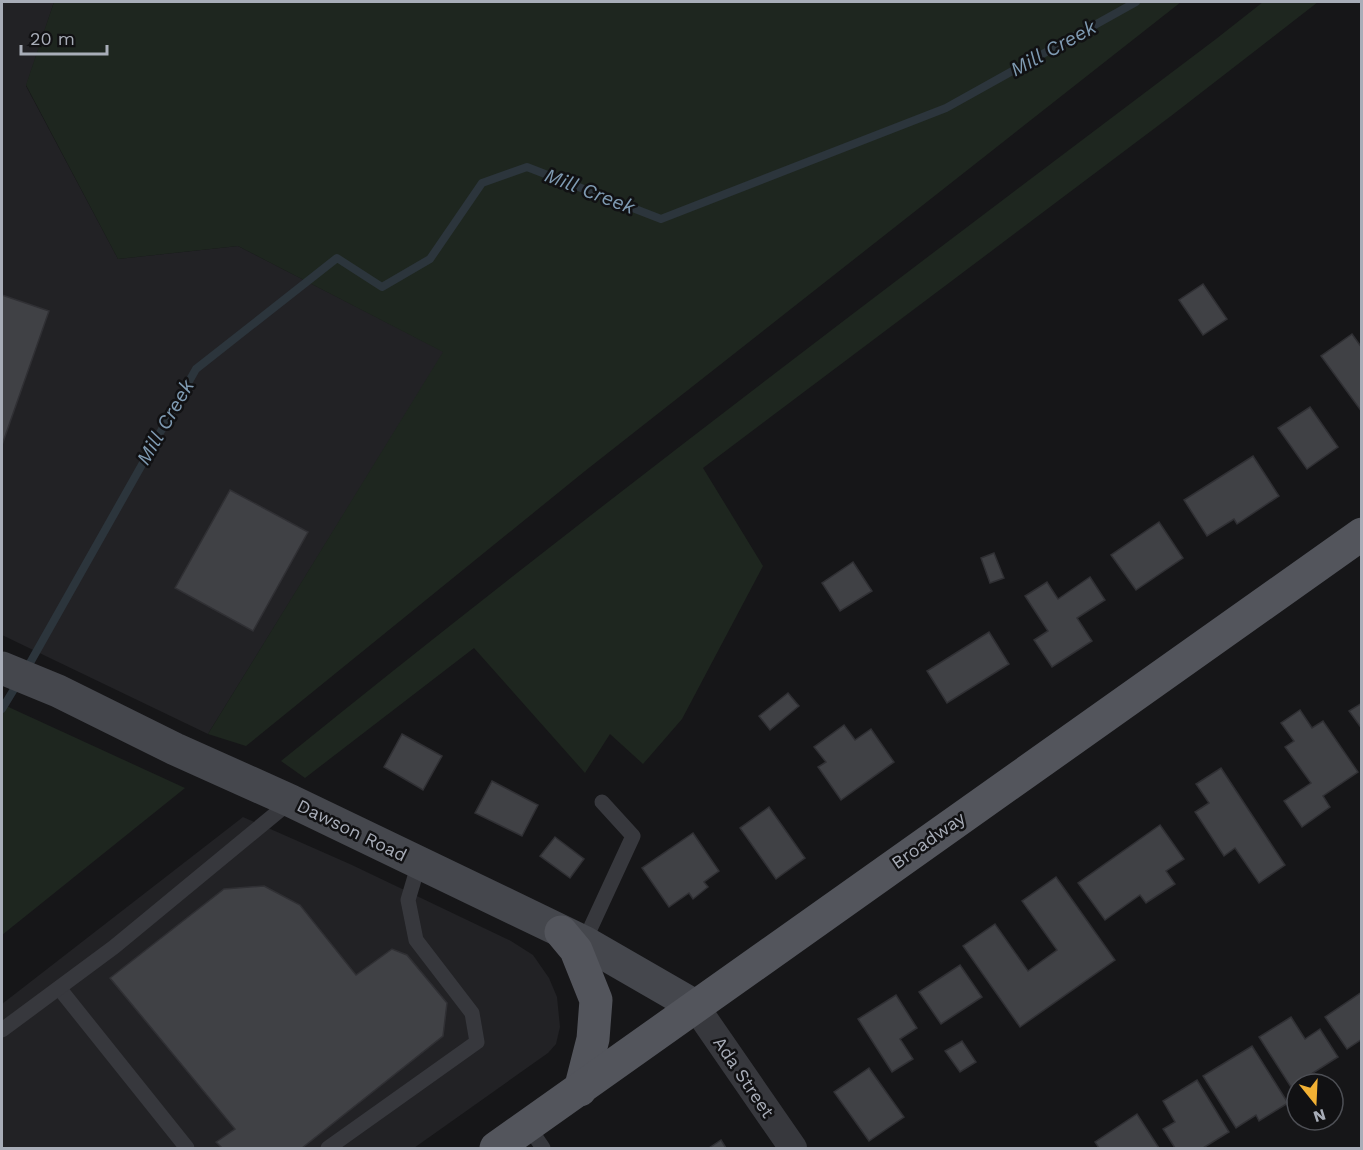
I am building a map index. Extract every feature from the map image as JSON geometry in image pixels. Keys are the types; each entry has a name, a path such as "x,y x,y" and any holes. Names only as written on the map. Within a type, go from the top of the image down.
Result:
{"main road":[{"name":"Broadway","path":"496,1149 536,1137 580,1090 695,1006 1362,534"},
{"path":"573,937 596,1000 593,1039 580,1090"}],"street":[{"name":"Dawson Road","path":"2,668 58,691 175,749 291,801 573,937 695,1006"},
{"name":"Ada Street","path":"695,1006 793,1149"}],"lane":[{"path":"2,1030 114,947 291,801"},
{"path":"573,937 633,836 602,802"},
{"path":"328,1149 477,1042 472,1014 416,940 408,900 419,863"},
{"path":"59,988 187,1148"}],"shaded area":[{"path":"2,2 54,2 26,86 118,259 238,246 444,352 208,734 2,635"},
{"path":"54,2 1181,2 585,471 246,746 208,734 443,352 238,246 118,259 26,85"},
{"path":"1263,2 1318,2 1171,116 703,468 763,566 682,719 643,764 610,734 585,773 474,648 305,778 281,761 629,486"},
{"path":"2,704 185,788 2,935"},
{"path":"243,817 352,865 511,941 533,955 549,978 557,997 560,1027 556,1044 548,1053 414,1148 2,1148 2,1004"}],"building":[{"path":"1203,284 1227,319 1203,335 1179,300"},
{"path":"2,295 49,311 2,445"},
{"path":"1352,334 1362,348 1362,412 1321,356"},
{"path":"1310,407 1338,447 1307,469 1278,428"},
{"path":"1253,456 1279,496 1237,524 1234,519 1207,536 1184,500"},
{"path":"230,490 308,532 253,631 175,588"},
{"path":"1159,522 1183,558 1136,590 1111,555"},
{"path":"994,553 1004,578 990,583 981,558"},
{"path":"853,562 872,591 840,611 822,583"},
{"path":"1090,577 1105,600 1077,618 1092,641 1052,667 1034,640 1048,631 1025,596 1047,582 1058,599"},
{"path":"989,632 1009,664 947,703 927,671"},
{"path":"788,693 799,706 770,730 759,716"},
{"path":"1362,703 1362,729 1349,711"},
{"path":"1300,710 1312,728 1323,721 1358,772 1323,796 1330,807 1302,827 1284,801 1311,783 1285,747 1294,741 1281,723"},
{"path":"844,725 855,740 871,729 894,762 841,800 818,767 826,762 814,747"},
{"path":"402,734 442,756 423,790 384,767"},
{"path":"1221,768 1285,865 1259,883 1235,848 1224,856 1195,812 1209,803 1196,784"},
{"path":"492,781 538,805 522,836 475,813"},
{"path":"769,807 805,858 776,879 740,828"},
{"path":"1160,825 1184,859 1166,871 1175,884 1146,903 1140,895 1105,920 1078,883"},
{"path":"693,833 719,871 704,882 708,887 693,899 689,893 669,907 642,868"},
{"path":"555,837 584,859 570,878 540,856"},
{"path":"1056,877 1115,960 1020,1027 963,946 995,924 1028,971 1057,950 1022,901"},
{"path":"264,886 300,905 356,975 392,949 407,955 447,1003 443,1036 302,1148 222,1148 216,1142 235,1129 110,978 224,889"},
{"path":"960,965 982,997 941,1024 919,992"},
{"path":"1362,992 1362,1039 1347,1049 1325,1017"},
{"path":"896,995 917,1028 900,1039 913,1059 892,1072 858,1019"},
{"path":"1291,1017 1305,1039 1320,1029 1338,1057 1314,1072 1285,1072 1285,1078 1259,1037"},
{"path":"962,1041 976,1062 960,1072 945,1051"},
{"path":"1252,1046 1285,1098 1285,1105 1259,1121 1256,1115 1236,1128 1203,1076"},
{"path":"869,1068 904,1117 869,1141 834,1092"},
{"path":"1197,1080 1229,1132 1203,1148 1175,1148 1163,1129 1175,1122 1163,1101"},
{"path":"1137,1114 1159,1148 1099,1148 1095,1142"},
{"path":"721,1140 726,1148 709,1148"}],"waterway":[{"name":"Mill Creek","path":"26,670 196,369 337,258 382,287 430,259 482,183 527,167 661,219 946,108 1136,2"},
{"name":"Mill Creek","path":"2,709 19,681"}]}
